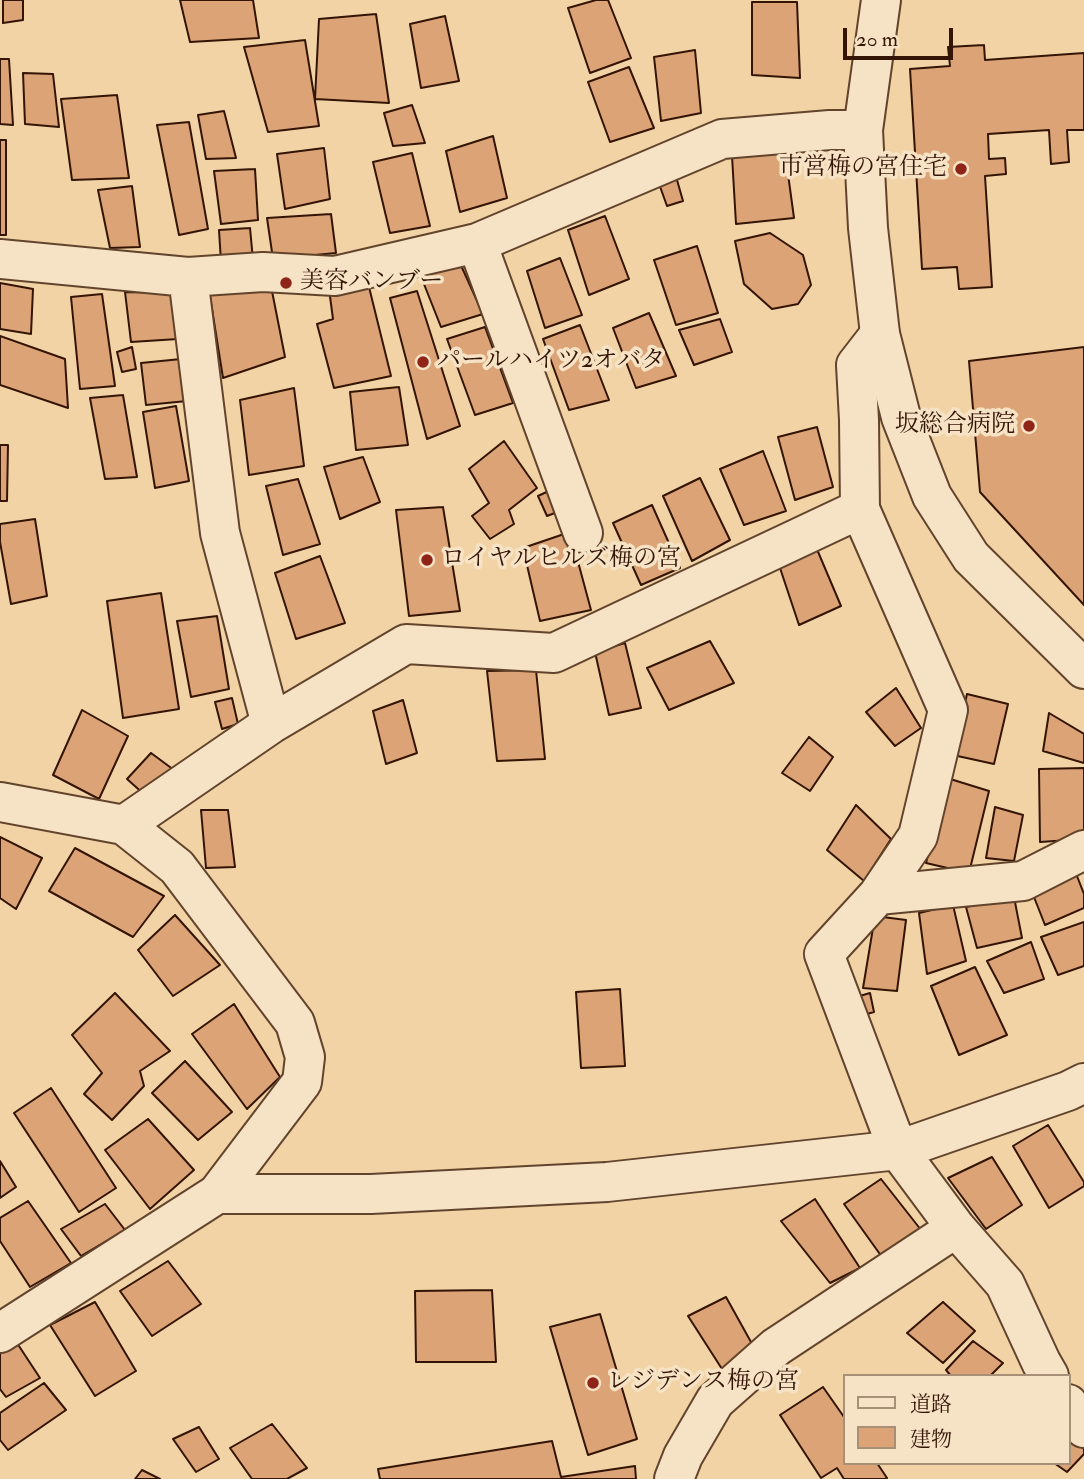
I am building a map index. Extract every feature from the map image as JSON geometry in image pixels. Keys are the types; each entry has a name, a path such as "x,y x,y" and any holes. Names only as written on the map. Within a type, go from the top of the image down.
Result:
{"street":[{"path":"881,0 863,130 868,228 880,334 901,417 932,496 971,557 1084,670"},
{"path":"0,259 188,276 263,272 335,276 477,243 722,139 830,130 863,130"},
{"path":"477,243 583,533"},
{"path":"188,276 220,533 271,724"},
{"path":"880,334 856,365 860,509 948,710 918,836 878,895 824,954 898,1150 956,1228 1005,1284 1048,1374"},
{"path":"124,825 271,724 406,645 554,653 860,509"},
{"path":"0,802 124,825 177,867 295,1023 305,1057 302,1082 217,1194 0,1333"},
{"path":"878,895 1023,881 1084,850"},
{"path":"217,1194 371,1194 607,1181 898,1150 1068,1091 1084,1083"},
{"path":"674,1479 683,1456 715,1401 776,1347 956,1228"},
{"path":"1070,1407 1084,1428"}],"building":[{"path":"3,0 23,0 23,20 3,23"},
{"path":"180,0 253,0 259,38 190,42"},
{"path":"596,0 608,0 631,58 590,73 568,8"},
{"path":"752,2 797,2 800,78 752,75"},
{"path":"376,14 389,103 315,99 319,19"},
{"path":"445,16 459,81 421,88 410,24"},
{"path":"305,40 319,126 268,132 244,47"},
{"name":"市営梅の宮住宅","path":"984,45 985,60 1084,53 1084,130 1067,130 1069,162 1051,164 1049,130 988,134 989,159 1005,158 1006,174 985,176 992,287 959,289 957,267 922,269 910,69 950,66 948,47"},
{"path":"695,50 701,113 661,121 654,57"},
{"path":"0,59 9,59 13,125 0,124"},
{"path":"629,67 654,128 610,142 588,82"},
{"path":"23,73 53,74 59,127 25,124"},
{"path":"117,95 129,178 72,180 61,99"},
{"path":"412,105 425,143 393,146 384,113"},
{"path":"224,111 236,158 206,159 198,115"},
{"path":"189,122 208,229 179,235 157,125"},
{"path":"493,136 507,198 460,212 446,151"},
{"path":"0,140 6,140 6,235 0,235"},
{"path":"324,148 330,199 285,209 277,154"},
{"path":"785,152 794,218 736,224 732,156"},
{"path":"412,153 430,226 390,233 373,162"},
{"path":"255,169 258,220 221,224 214,171"},
{"path":"675,173 683,201 667,206 658,181"},
{"path":"132,186 140,247 110,248 98,190"},
{"path":"331,214 336,253 273,259 267,218"},
{"path":"605,216 629,279 589,295 568,230"},
{"path":"250,228 253,260 221,262 219,230"},
{"path":"770,233 803,255 811,285 798,304 772,309 744,284 735,241"},
{"path":"697,246 718,313 676,325 654,260"},
{"path":"560,258 582,315 545,328 527,271"},
{"path":"459,261 483,314 441,327 420,274"},
{"path":"270,281 285,357 223,378 208,284"},
{"path":"0,283 33,289 31,334 0,329"},
{"path":"368,283 391,376 334,388 317,324 333,319 329,289"},
{"name":"パールハイツ2オバタ","path":"417,291 460,426 427,439 390,298"},
{"path":"125,292 173,293 178,339 131,342"},
{"path":"102,294 115,386 80,389 71,297"},
{"path":"649,313 676,376 636,388 613,328"},
{"path":"720,319 732,352 694,365 679,330"},
{"path":"580,325 609,400 569,410 543,339"},
{"path":"485,327 513,403 475,415 447,339"},
{"path":"0,336 65,359 68,408 0,385"},
{"path":"132,347 136,369 122,372 117,352"},
{"name":"坂総合病院","path":"1084,347 1084,605 980,492 969,361"},
{"path":"181,359 187,401 146,405 141,363"},
{"path":"399,387 408,445 356,450 350,392"},
{"path":"294,388 304,466 249,475 240,400"},
{"path":"123,395 137,477 105,479 90,398"},
{"path":"176,406 189,481 155,488 143,412"},
{"path":"817,427 833,487 795,500 778,437"},
{"path":"504,441 537,488 509,510 514,524 490,539 472,516 489,503 469,469"},
{"path":"0,445 8,445 7,501 0,501"},
{"path":"763,451 786,511 744,525 720,469"},
{"path":"363,457 380,502 340,519 324,467"},
{"path":"700,478 730,540 692,561 663,496"},
{"path":"298,479 320,544 283,555 266,486"},
{"path":"553,489 560,511 547,516 538,496"},
{"path":"652,505 680,568 641,585 613,523"},
{"name":"ロイヤルヒルズ梅の宮","path":"443,507 460,611 409,616 396,510"},
{"path":"35,519 47,596 11,604 0,542 0,524"},
{"path":"570,532 591,610 540,621 523,548"},
{"path":"816,547 841,606 799,625 778,562"},
{"path":"320,556 345,623 296,639 275,573"},
{"path":"161,593 179,709 123,718 107,601"},
{"path":"217,616 229,689 191,697 177,621"},
{"path":"710,641 734,683 669,710 647,668"},
{"path":"625,643 641,708 609,715 595,652"},
{"path":"536,670 545,759 497,761 487,671"},
{"path":"896,688 921,728 895,746 866,712"},
{"path":"967,694 1008,704 994,764 953,755"},
{"path":"232,698 238,724 222,729 215,702"},
{"path":"403,700 417,753 386,764 373,711"},
{"path":"82,710 128,736 99,799 53,775"},
{"path":"1049,713 1084,734 1084,763 1043,751"},
{"path":"809,737 833,757 810,791 782,773"},
{"path":"151,753 174,770 146,796 127,779"},
{"path":"1084,768 1084,839 1040,842 1039,769"},
{"path":"947,778 989,791 969,873 926,863"},
{"path":"856,805 891,839 864,881 827,850"},
{"path":"995,807 1023,815 1014,861 986,858"},
{"path":"201,810 228,810 235,867 206,868"},
{"path":"0,837 42,858 16,909 0,898"},
{"path":"75,848 164,896 133,937 49,891"},
{"path":"1075,871 1084,894 1084,908 1045,925 1032,892"},
{"path":"1014,897 1022,938 977,948 966,907"},
{"path":"953,905 966,961 927,974 919,913"},
{"path":"175,915 220,965 173,996 138,950"},
{"path":"875,916 906,920 897,991 863,988"},
{"path":"1084,922 1084,966 1058,975 1041,937"},
{"path":"1031,942 1044,979 1004,993 987,961"},
{"path":"975,967 1007,1035 959,1055 931,986"},
{"path":"620,989 625,1066 581,1068 576,992"},
{"path":"115,993 170,1051 140,1071 144,1086 112,1120 84,1094 102,1073 72,1035"},
{"path":"870,993 874,1012 853,1018 846,1000"},
{"path":"234,1004 280,1077 247,1109 192,1034"},
{"path":"185,1061 232,1112 198,1140 152,1093"},
{"path":"51,1088 116,1188 79,1212 14,1113"},
{"path":"148,1119 194,1170 150,1209 105,1150"},
{"path":"1048,1125 1084,1182 1084,1186 1049,1208 1013,1146"},
{"path":"992,1157 1022,1205 986,1229 948,1178"},
{"path":"0,1161 16,1187 0,1198"},
{"path":"881,1179 925,1235 887,1264 844,1204"},
{"path":"815,1199 860,1268 830,1283 781,1221"},
{"path":"28,1201 71,1263 30,1287 0,1241 0,1218"},
{"path":"105,1204 125,1230 81,1256 61,1229"},
{"path":"168,1261 201,1304 152,1336 120,1291"},
{"path":"492,1290 496,1362 416,1362 415,1291"},
{"path":"726,1297 756,1351 722,1369 688,1316"},
{"path":"95,1302 136,1371 95,1396 50,1325"},
{"path":"943,1302 975,1331 943,1363 907,1333"},
{"name":"レジデンス梅の宮","path":"600,1314 637,1439 588,1455 550,1327"},
{"path":"15,1340 40,1378 6,1397 0,1389 0,1350"},
{"path":"973,1341 1003,1363 992,1374 949,1374 946,1370"},
{"path":"44,1383 66,1410 8,1450 0,1440 0,1413"},
{"path":"823,1387 842,1414 842,1465 878,1465 887,1478 844,1479 837,1468 821,1478 780,1415"},
{"path":"272,1424 307,1468 287,1479 252,1479 230,1448"},
{"path":"199,1427 219,1459 196,1472 173,1439"},
{"path":"1070,1437 1084,1449 1084,1454 1067,1472 1057,1465 1070,1465"},
{"path":"552,1441 561,1477 635,1466 636,1479 380,1479 378,1469"},
{"path":"142,1470 160,1479 135,1479"}],"place":[{"name":"市営梅の宮住宅","path":"961,169"},
{"name":"美容バンブー","path":"286,283"},
{"name":"パールハイツ2オバタ","path":"423,362"},
{"name":"坂総合病院","path":"1029,426"},
{"name":"ロイヤルヒルズ梅の宮","path":"427,560"},
{"name":"レジデンス梅の宮","path":"593,1383"}]}
